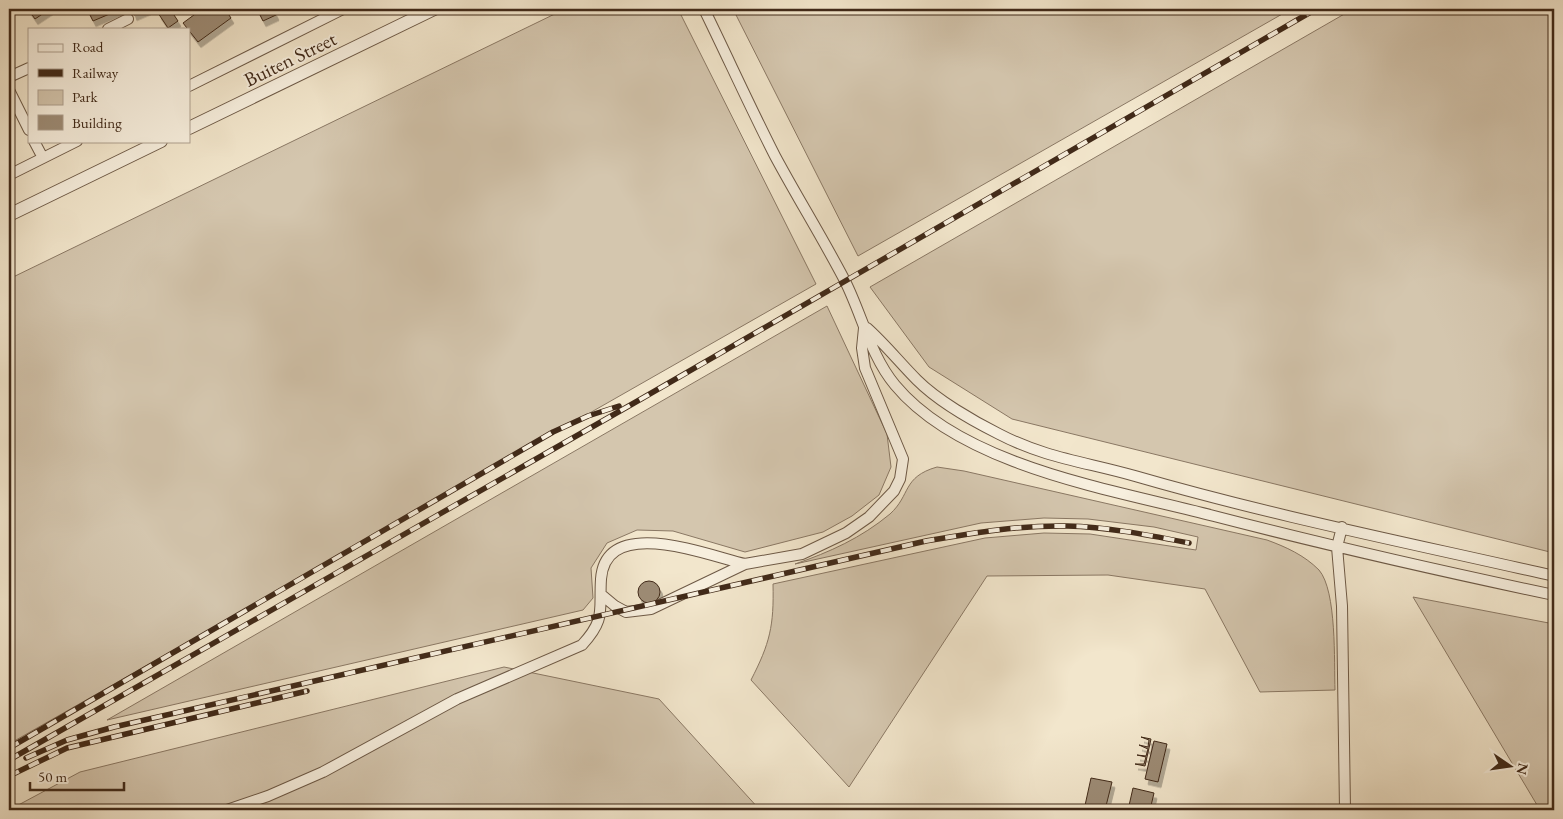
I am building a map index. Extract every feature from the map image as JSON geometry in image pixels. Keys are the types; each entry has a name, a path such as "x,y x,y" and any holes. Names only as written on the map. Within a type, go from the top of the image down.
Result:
{"street":[{"name":"Buiten Street","path":"190,85 331,11 343,9"},
{"name":"Buiten Street","path":"190,128 434,9"},
{"path":"704,9 776,156 845,281 881,365 917,408 957,436 993,453 1110,492 1337,548 1554,595"},
{"path":"110,28 128,19"},
{"path":"9,77 28,68"},
{"path":"9,90 28,128"},
{"path":"35,142 43,158"},
{"path":"9,175 75,142"},
{"path":"9,215 159,142"},
{"path":"603,596 626,612 651,609 745,564 802,554 846,533 869,517 894,491 900,479 903,459 866,368 862,348 865,325"},
{"path":"865,325 893,352 918,381 978,423 1050,456 1111,469 1284,515 1554,576"},
{"path":"1342,527 1337,548 1342,606 1345,810"},
{"path":"227,810 268,796 324,772 457,699 582,646 594,632 600,616 604,566 616,552 632,543 660,544 745,564"}],"green space":[{"path":"565,9 678,9 816,284 9,744 9,279"},
{"path":"733,9 1291,9 858,256"},
{"path":"1353,9 1554,9 1554,553 1012,419 929,367 870,287"},
{"path":"827,306 887,434 891,467 879,495 852,516 823,532 745,552 673,531 637,530 607,543 591,568 593,598 583,610 107,720"},
{"path":"937,467 964,471 1267,540 1295,552 1319,570 1325,580 1332,610 1335,690 1260,692 1205,589 1108,575 987,576 849,787 751,680 763,655 770,634 773,612 773,584 985,538 1044,533 1090,534 1196,550 1198,537 1154,527 1088,519 1044,518 981,523 795,564 833,549 879,523 897,507 912,481 926,471"},
{"path":"1413,597 1554,624 1554,810 1540,810"},
{"path":"504,667 659,699 760,810 9,810 80,772"}],"building":[{"path":"28,9 50,9 35,19"},
{"path":"87,9 118,9 119,10 93,21"},
{"path":"132,9 148,9 134,15"},
{"path":"164,9 170,9 178,21 168,28 158,13"},
{"path":"202,9 225,9 231,18 198,42 190,32 190,28 187,28 183,23"},
{"path":"257,9 273,9 276,15 263,21"},
{"path":"649,581 657,584 660,592 657,600 649,603 641,600 638,592 641,584"},
{"path":"1141,737 1151,739 1145,766 1135,764 1144,764 1146,757 1137,755 1146,756 1148,749 1139,745 1148,747 1149,740"},
{"path":"1154,741 1167,744 1158,782 1145,779"},
{"path":"1091,778 1112,782 1105,810 1084,810"},
{"path":"1133,788 1154,793 1150,810 1128,810"}],"railway":[{"path":"9,760 641,399 1316,9"},
{"path":"9,748 553,432 588,416 619,406"},
{"path":"26,758 67,740 114,727 926,541 1014,528 1067,526 1143,534 1189,543"},
{"path":"9,776 67,748 307,691"}]}
